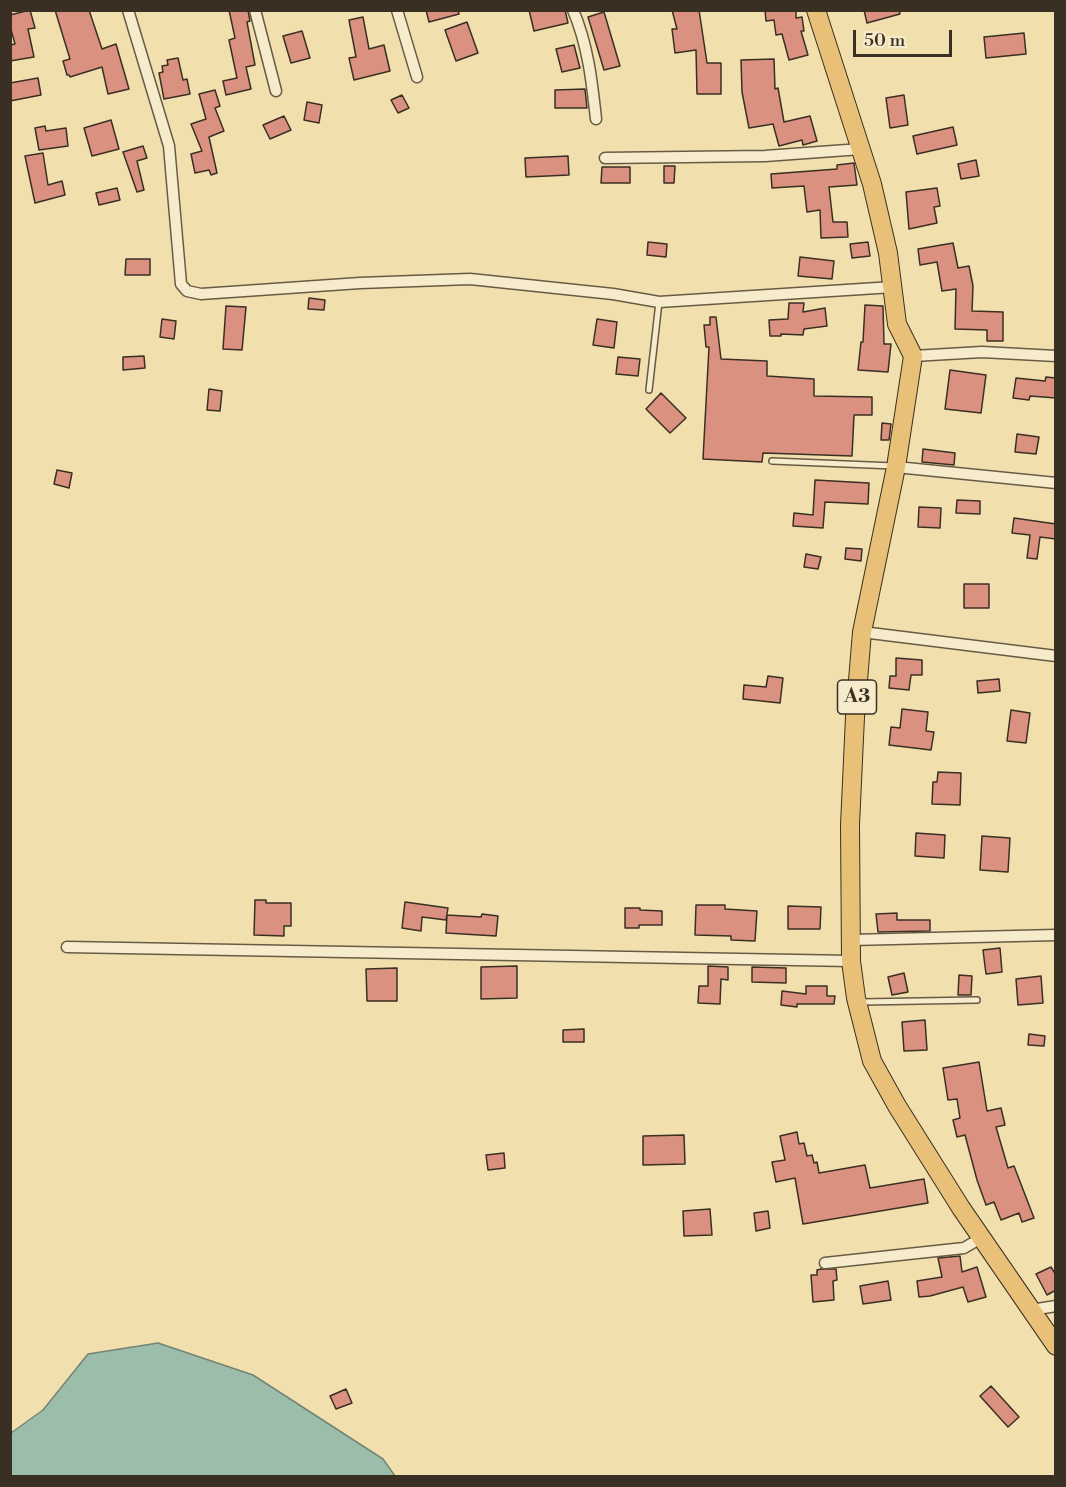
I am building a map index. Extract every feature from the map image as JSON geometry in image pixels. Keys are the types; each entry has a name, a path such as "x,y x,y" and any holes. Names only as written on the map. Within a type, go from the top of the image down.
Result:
{"highway":[{"path":"816,10 875,196 888,253 897,324 912,356"},
{"name":"A3","path":"912,356 896,467 862,632 850,825 851,961 857,1002 872,1061 897,1106 981,1238 1056,1346"}],"street":[{"path":"128,10 169,146 181,284 187,291 201,294 360,283 470,279 613,294 659,302 893,287"},
{"path":"255,10 276,91"},
{"path":"398,10 417,77"},
{"path":"573,10 580,26 590,65 596,119"},
{"path":"605,158 765,156 861,149"},
{"path":"912,356 982,352 1056,356"},
{"path":"896,467 1056,483"},
{"path":"862,632 1056,656"},
{"path":"851,940 1056,935"},
{"path":"67,947 851,961"},
{"path":"825,1263 964,1248 981,1238"},
{"path":"1031,1310 1056,1306"}],"lane":[{"path":"649,390 659,302"},
{"path":"772,461 896,467"},
{"path":"857,1002 977,1000"}],"shaded area":[{"path":"158,1343 253,1375 383,1459 395,1476 11,1476 11,1433 43,1410 88,1354"}],"building":[{"path":"30,10 35,28 28,29 34,57 10,61 10,45 15,44 10,26 10,15"},
{"path":"55,10 89,10 102,49 116,44 129,89 108,94 102,67 70,77 67,75 63,61 70,59"},
{"path":"229,10 248,10 250,21 247,22 255,65 246,67 251,89 226,95 223,81 237,78 229,40 235,38"},
{"path":"426,10 458,10 459,14 429,22"},
{"path":"529,10 565,10 568,23 534,31"},
{"path":"672,10 699,10 707,63 721,63 721,94 697,94 696,50 675,53 672,29 677,29"},
{"path":"765,10 796,10 796,18 802,17 804,31 801,31 808,55 789,60 782,34 776,35 774,20 766,21"},
{"path":"864,10 899,10 900,14 867,23"},
{"path":"604,12 620,66 604,70 588,17"},
{"path":"363,17 369,49 384,45 390,71 354,80 349,58 356,57 349,20"},
{"path":"467,22 478,53 456,61 445,30"},
{"path":"302,31 310,58 291,63 283,36"},
{"path":"1024,33 1026,54 986,58 984,37"},
{"path":"574,45 580,68 562,72 556,49"},
{"path":"178,58 183,80 187,79 190,94 164,99 159,73 163,72 162,66 168,65 167,60"},
{"path":"774,59 775,89 778,88 784,122 810,116 817,141 803,145 802,140 779,146 773,124 749,128 742,92 741,60"},
{"path":"38,78 41,95 10,101 10,83"},
{"path":"585,89 587,108 555,108 555,90"},
{"path":"215,90 220,106 215,108 224,131 209,137 217,173 211,175 209,170 195,173 191,154 202,151 191,124 206,119 199,94"},
{"path":"402,95 409,108 398,113 391,100"},
{"path":"904,95 908,125 890,128 886,98"},
{"path":"307,102 322,105 319,123 304,120"},
{"path":"284,116 291,130 270,139 263,125"},
{"path":"111,120 119,149 92,156 84,128"},
{"path":"45,126 46,131 66,128 68,146 39,150 35,128"},
{"path":"953,127 957,145 917,154 913,136"},
{"path":"143,146 147,158 137,161 144,190 137,192 123,152"},
{"path":"43,153 48,185 62,181 65,195 35,203 25,156"},
{"path":"568,156 569,175 526,177 525,158"},
{"path":"976,160 979,176 961,179 958,164"},
{"path":"854,163 857,185 829,187 833,222 847,222 848,237 821,238 820,210 807,212 804,186 772,188 771,174 837,169 837,165"},
{"path":"664,166 675,166 674,183 664,183"},
{"path":"602,167 630,167 630,183 601,183"},
{"path":"117,188 120,200 99,205 96,193"},
{"path":"937,188 940,206 934,207 937,223 909,229 906,192"},
{"path":"648,242 667,244 666,257 647,255"},
{"path":"868,242 870,256 852,258 850,244"},
{"path":"953,243 958,268 969,266 973,286 972,311 1003,312 1003,341 987,341 987,330 955,329 956,289 942,291 937,262 920,265 918,249"},
{"path":"800,257 834,261 832,279 798,276"},
{"path":"126,259 150,259 150,275 125,275"},
{"path":"309,298 325,300 324,310 308,309"},
{"path":"789,303 804,303 803,312 825,308 827,326 804,329 803,335 770,336 769,320 788,319"},
{"path":"865,305 883,306 884,344 891,344 888,372 858,370 861,342 863,342"},
{"path":"226,306 246,307 242,350 223,349"},
{"path":"710,317 716,317 721,359 767,361 767,376 814,379 814,396 872,397 872,415 854,415 852,456 763,453 762,462 703,459 709,347 706,347 704,325 710,325"},
{"path":"162,319 176,321 174,339 160,337"},
{"path":"597,319 617,322 614,348 593,345"},
{"path":"144,356 145,368 123,370 123,357"},
{"path":"618,357 640,359 638,376 616,374"},
{"path":"950,370 986,375 981,413 945,409"},
{"path":"1046,377 1056,378 1056,398 1030,396 1029,400 1013,398 1016,378 1045,381"},
{"path":"209,389 222,391 220,411 207,410"},
{"path":"661,393 686,418 670,433 646,409"},
{"path":"882,423 891,424 889,440 881,440"},
{"path":"1017,434 1039,437 1036,454 1015,452"},
{"path":"923,449 955,453 954,465 922,462"},
{"path":"57,470 72,473 69,488 54,484"},
{"path":"815,480 869,483 868,504 825,502 823,528 793,526 794,513 813,515"},
{"path":"957,500 980,501 980,514 956,513"},
{"path":"919,507 941,508 940,528 918,527"},
{"path":"1014,518 1056,524 1056,539 1040,537 1037,559 1027,558 1030,535 1012,533"},
{"path":"846,548 862,549 861,561 845,559"},
{"path":"806,554 821,557 818,569 804,567"},
{"path":"964,584 989,584 989,608 964,608"},
{"path":"896,658 922,660 922,675 911,675 909,690 889,688 890,676 896,676"},
{"path":"768,676 783,678 780,703 743,699 744,685 766,687"},
{"path":"999,679 1000,691 978,693 977,681"},
{"path":"902,709 928,712 926,731 934,732 931,750 889,745 891,727 900,728"},
{"path":"1011,710 1030,713 1026,743 1007,741"},
{"path":"938,772 961,773 960,805 932,804 933,782 937,782"},
{"path":"916,833 945,835 944,858 915,856"},
{"path":"982,836 1010,838 1008,872 980,870"},
{"path":"255,900 266,900 266,903 291,903 291,926 284,926 284,936 254,935"},
{"path":"405,902 448,908 446,920 422,917 421,931 402,928"},
{"path":"696,905 725,905 725,909 757,911 755,941 731,940 731,936 695,935"},
{"path":"788,906 821,907 820,929 788,929"},
{"path":"625,908 662,911 662,925 639,925 639,928 625,928"},
{"path":"897,913 897,920 930,920 930,931 878,932 876,914"},
{"path":"482,914 498,916 496,936 446,933 447,915 481,917"},
{"path":"1000,948 1002,972 986,974 983,950"},
{"path":"517,966 517,998 481,999 481,967"},
{"path":"708,966 728,967 728,980 721,979 720,1004 698,1003 699,986 708,986"},
{"path":"752,967 786,968 786,983 752,982"},
{"path":"397,968 397,1001 367,1001 366,969"},
{"path":"904,973 908,992 892,995 888,977"},
{"path":"959,975 972,976 971,995 958,995"},
{"path":"1041,976 1043,1003 1018,1005 1016,979"},
{"path":"806,986 827,986 827,996 835,996 834,1004 797,1004 797,1007 781,1005 782,991 806,994"},
{"path":"925,1020 927,1050 904,1051 902,1022"},
{"path":"584,1029 584,1042 563,1042 563,1030"},
{"path":"1029,1034 1045,1036 1044,1046 1028,1045"},
{"path":"979,1062 987,1111 1001,1108 1005,1125 996,1127 1008,1168 1014,1166 1034,1218 1022,1222 1019,1213 1001,1220 994,1202 986,1205 965,1135 957,1137 953,1120 960,1118 957,1099 948,1100 943,1068"},
{"path":"797,1132 799,1144 804,1143 807,1156 812,1155 814,1163 817,1162 819,1173 865,1165 870,1188 924,1179 928,1203 803,1224 795,1178 776,1182 772,1162 785,1160 780,1136"},
{"path":"684,1135 685,1164 643,1165 643,1136"},
{"path":"504,1153 505,1168 488,1170 486,1155"},
{"path":"710,1209 712,1235 684,1236 683,1211"},
{"path":"768,1211 770,1228 756,1231 754,1213"},
{"path":"960,1256 962,1272 977,1267 986,1297 968,1302 963,1287 919,1297 917,1281 942,1277 938,1258"},
{"path":"1051,1267 1056,1275 1056,1290 1047,1295 1036,1274"},
{"path":"836,1269 837,1280 833,1281 834,1300 813,1302 811,1275 817,1275 817,1270"},
{"path":"888,1281 891,1300 863,1304 860,1286"},
{"path":"991,1386 1019,1417 1008,1427 980,1396"},
{"path":"346,1389 352,1403 336,1409 330,1396"}]}
